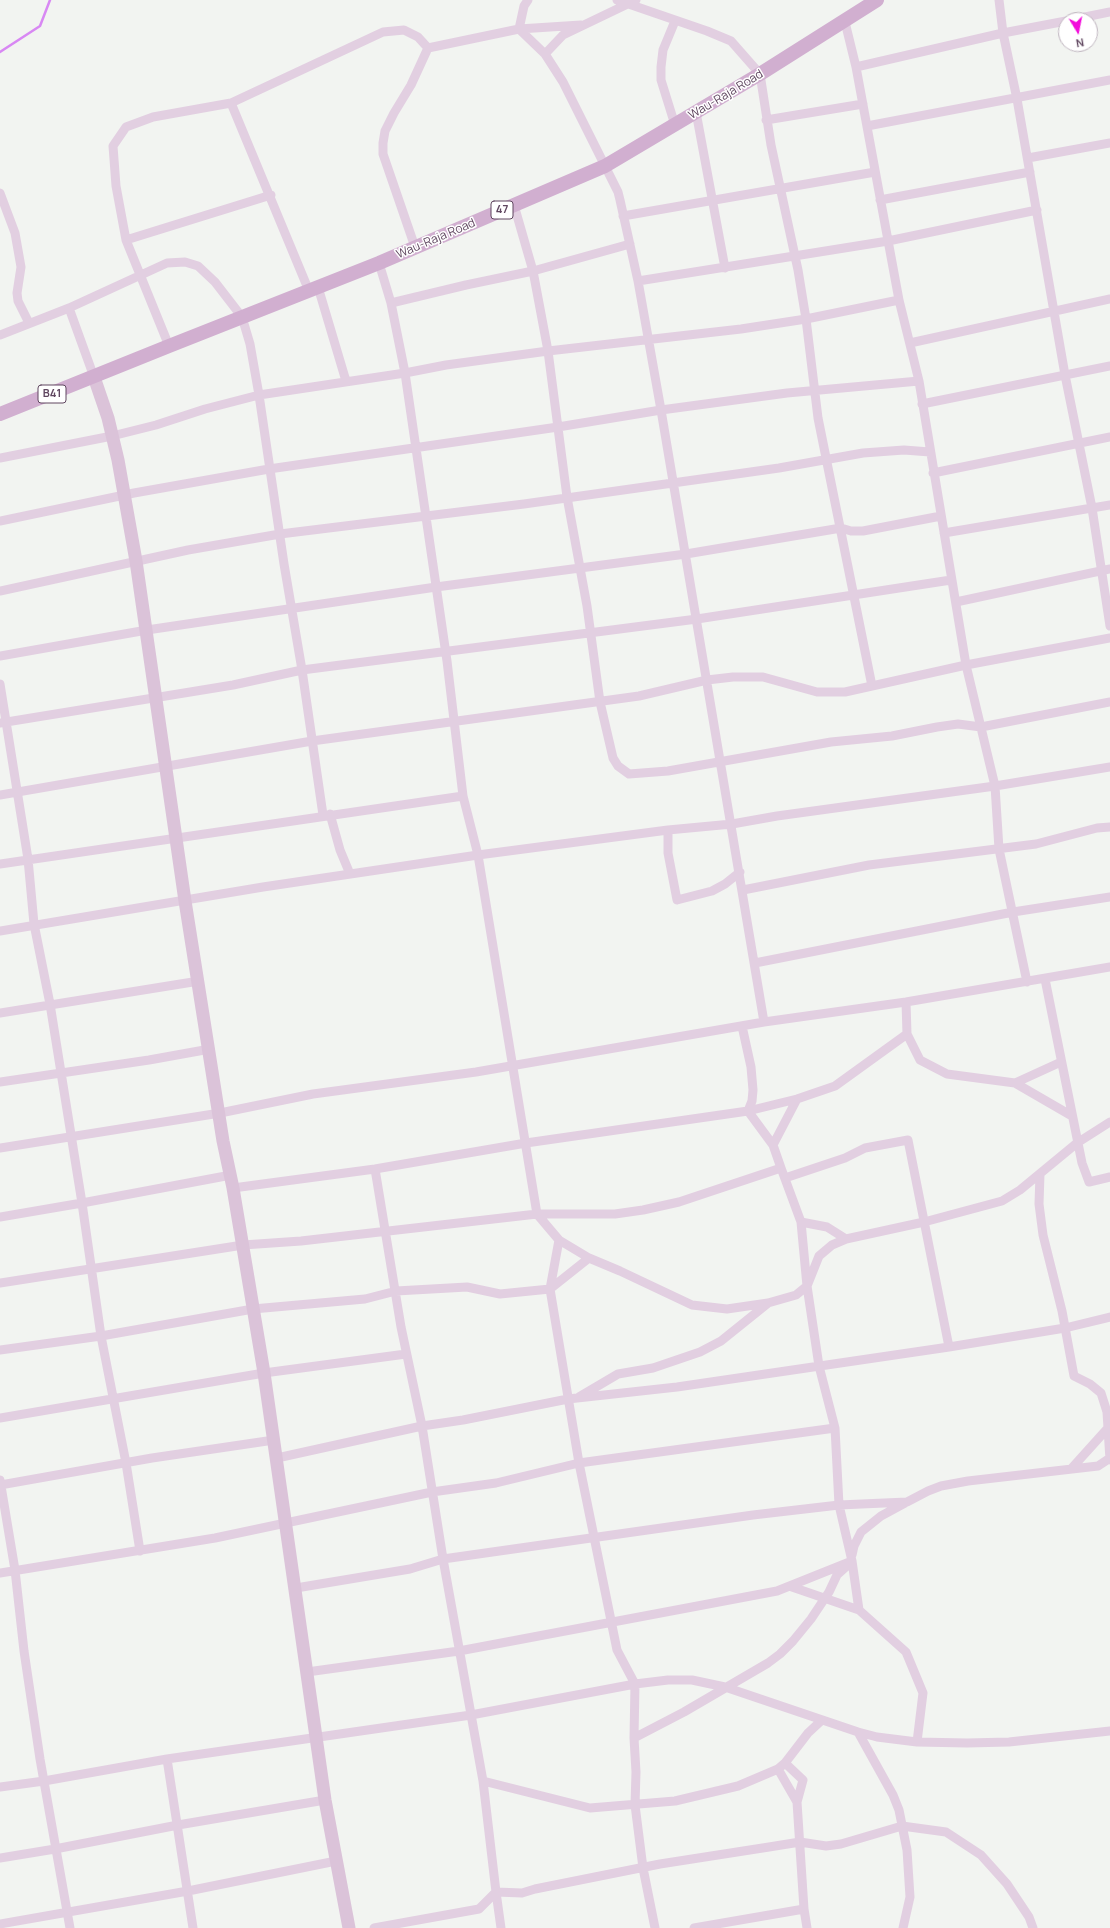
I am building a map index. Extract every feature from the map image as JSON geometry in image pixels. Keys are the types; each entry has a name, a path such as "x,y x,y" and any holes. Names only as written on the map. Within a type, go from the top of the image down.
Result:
{"main road":[{"name":"Wau-Raja Road","path":"99,375 379,263 605,166 760,74 845,22 877,0"},
{"name":"B41","path":"0,414 99,375"}],"street":[{"path":"519,29 524,6 528,0"},
{"path":"617,0 731,41 760,74 766,120 796,257 816,390 818,418 872,686"},
{"path":"545,54 563,36 636,0"},
{"path":"999,0 1003,33 1028,158 1065,375 1106,570 1110,626"},
{"path":"1098,14 1110,12"},
{"path":"675,21 663,50 661,67 661,80 675,125"},
{"path":"845,22 856,67 874,172 899,300 918,381 966,665 995,786 999,849 1027,982"},
{"path":"856,67 1003,33 1058,23"},
{"path":"428,48 519,29 582,26"},
{"path":"519,29 545,54 563,82 618,192 638,281 661,410 756,963 764,1022"},
{"path":"169,346 126,240 116,186 113,146 126,127 153,117 231,103 383,32 404,30 418,37 428,48"},
{"path":"415,247 384,154 382,143 391,119 411,85 428,48"},
{"path":"867,126 1017,99 1110,80"},
{"path":"231,103 314,289 346,381"},
{"path":"766,120 863,104"},
{"path":"696,112 725,268"},
{"path":"1028,158 1110,143"},
{"path":"623,216 874,172"},
{"path":"880,200 1030,172"},
{"path":"0,193 15,233 20,260 21,267 16,293 18,301 29,323"},
{"path":"126,240 271,195"},
{"path":"514,205 533,271 548,351 567,497 591,632 600,702 613,758 618,766 630,774 668,771 831,742 892,736 958,724 980,727 1110,702"},
{"path":"638,281 796,257 888,241 1037,210"},
{"path":"391,303 533,271 630,244"},
{"path":"0,335 69,308 140,274 167,263 185,262 198,266 215,282 242,317 250,344 259,395 269,470 302,670 312,741 326,815 350,874"},
{"path":"379,263 391,303 405,373 456,722 463,796 478,855 514,1066 537,1214 559,1240 589,1258 692,1305 727,1309 768,1303 796,1295 807,1286 819,1256 832,1244 846,1239 924,1222 1002,1201 1040,1174 1077,1143 1110,1122"},
{"path":"910,343 1110,299"},
{"path":"0,458 112,436 156,425 205,409 259,395 405,373 446,365 648,338 708,333 806,319 899,300"},
{"path":"69,308 99,375 118,460 136,561 167,766 185,901 230,1175 234,1188 277,1458 325,1800 349,1928"},
{"path":"922,404 1110,366"},
{"path":"0,521 124,496 269,470 558,427 661,410 816,390 918,381"},
{"path":"933,473 1110,437"},
{"path":"0,591 136,561 280,534 567,497 826,460 863,453 893,450 930,452"},
{"path":"944,533 1110,505"},
{"path":"0,656 147,630 292,608 436,587 686,554 841,528 851,532 863,531 942,516"},
{"path":"956,602 1106,570"},
{"path":"3,723 233,685 302,670 697,619 951,580"},
{"path":"0,795 312,741 639,696 707,680 733,677 763,677 817,692 845,692 966,665 1110,638"},
{"path":"0,684 3,723 17,792 28,859 34,924 50,1004 82,1203 101,1336 126,1463 140,1551"},
{"path":"0,931 34,924 478,855 668,830 732,824 784,815 995,786 1110,767"},
{"path":"0,864 463,796"},
{"path":"743,890 869,865 1036,844 1096,828 1110,827"},
{"path":"668,830 668,853 677,900 712,891 726,884 740,872"},
{"path":"756,963 1013,912 1110,897"},
{"path":"0,1148 220,1113 313,1094 514,1066 764,1022 906,1002 961,991 1027,982 1110,967"},
{"path":"1045,979 1077,1143 1089,1182 1110,1177"},
{"path":"0,1012 199,981"},
{"path":"906,1002 908,1034 920,1060 947,1074 1015,1083 1072,1116"},
{"path":"742,1026 751,1067 753,1090 752,1101 748,1111"},
{"path":"234,1188 374,1168 526,1142 748,1111 797,1099 835,1086 908,1034"},
{"path":"0,1082 150,1060 210,1049"},
{"path":"1015,1083 1061,1062"},
{"path":"773,1145 797,1099"},
{"path":"748,1111 773,1145 801,1222 807,1286 819,1366 835,1428 839,1505 852,1561 859,1610"},
{"path":"785,1178 845,1158 865,1148 908,1140 949,1347"},
{"path":"374,1168 406,1354 422,1426 443,1559 483,1782 496,1892 502,1928"},
{"path":"0,1283 243,1246 301,1241 385,1230 537,1214 585,1213 609,1215 643,1210 679,1202 781,1168"},
{"path":"634,1738 684,1712 780,1654 793,1641 825,1598 837,1575 852,1561 854,1546 861,1532 881,1516 928,1491 942,1486 968,1481 1098,1466 1110,1458 1107,1412 1101,1393 1090,1384 1074,1376 1065,1328 1043,1235 1039,1204 1040,1174"},
{"path":"0,1217 230,1175"},
{"path":"801,1222 826,1227 846,1239"},
{"path":"559,1240 550,1289 579,1463 617,1650 635,1684 635,1805 643,1868 655,1928"},
{"path":"0,1350 101,1336 253,1309 365,1299 396,1291 467,1287 500,1294 550,1289 589,1258"},
{"path":"578,1398 618,1374 653,1368 700,1352 721,1341 768,1303"},
{"path":"277,1458 422,1426 463,1420 568,1399 677,1387 949,1347 1065,1328 1110,1317"},
{"path":"0,1418 264,1374 406,1354"},
{"path":"0,1573 215,1538 432,1492 496,1483 579,1463 835,1428"},
{"path":"1071,1469 1107,1429"},
{"path":"70,1928 44,1781 24,1651 15,1570 0,1483 274,1440"},
{"path":"296,1588 410,1569 443,1559 839,1505 907,1502"},
{"path":"307,1672 459,1651 777,1591 792,1587 852,1561"},
{"path":"792,1587 859,1610 906,1652 923,1692 917,1742"},
{"path":"0,1787 316,1736 471,1715 635,1684 668,1680 692,1680 725,1687 858,1732 877,1737 917,1742 1009,1742 1110,1731"},
{"path":"483,1782 590,1808 675,1801 738,1786 782,1766 808,1733 822,1720"},
{"path":"858,1732 893,1795 899,1810 907,1850 910,1898 903,1928"},
{"path":"167,1759 193,1928"},
{"path":"782,1766 803,1780 797,1802"},
{"path":"782,1766 797,1802 804,1909 807,1928"},
{"path":"0,1858 178,1825 325,1800"},
{"path":"374,1928 479,1909 496,1892 522,1893 535,1889 705,1856 800,1842 826,1846 841,1844 902,1826 946,1832 981,1855 1007,1884 1030,1917 1033,1928"},
{"path":"0,1924 188,1891 336,1861"},
{"path":"694,1928 804,1909"}],"waterway":[{"path":"0,52 40,26 50,0"}]}
